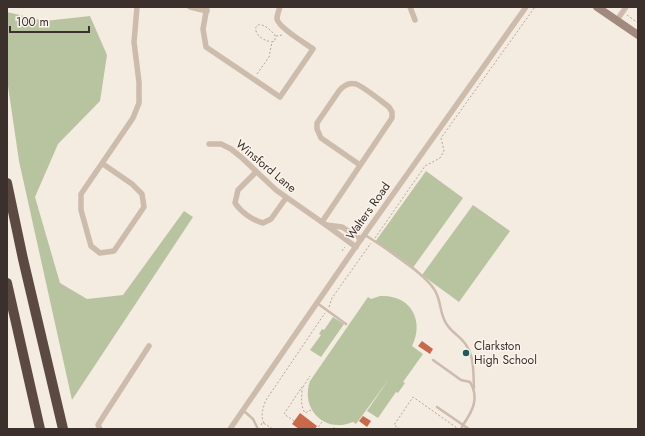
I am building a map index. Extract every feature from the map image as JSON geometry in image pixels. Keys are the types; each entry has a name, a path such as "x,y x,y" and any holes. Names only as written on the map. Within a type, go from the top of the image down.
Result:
{"highway":[{"path":"7,183 63,429"},
{"path":"7,283 40,429"}],"street":[{"path":"103,164 132,184 142,194 144,207 114,251 100,253 91,246 81,210 81,194 103,164 133,118 139,103 139,82 134,42 137,7"},
{"path":"190,7 207,9 203,29 206,47 280,97 313,49 282,26 278,19 280,7"},
{"path":"410,7 415,20"},
{"name":"Walters Road","path":"230,429 363,237 526,7"},
{"path":"597,7 638,35"},
{"path":"617,20 626,7"},
{"path":"324,224 360,165 366,159 392,118 392,112 389,106 357,85 349,84 343,86 339,91 317,124 317,129 321,138 360,165"},
{"name":"Winsford Lane","path":"209,144 221,144 231,149 286,198 356,247"},
{"path":"256,172 238,190 236,203 239,209 257,222 263,223 271,219 286,198"},
{"name":"Winsford Lane","path":"324,224 342,227 363,237"},
{"path":"100,429 98,425 149,346"}],"lane":[{"path":"363,237 373,240 418,273 434,290 440,301 441,313 447,326 464,342 470,350 473,364 474,407 460,429"},
{"path":"317,303 346,324"},
{"path":"433,360 461,380 470,382 474,388"},
{"path":"437,407 469,429"},
{"path":"243,410 253,419 258,429"}],"path":[{"path":"273,429 262,420 263,408 266,400 327,310 332,302 332,298 425,166 440,158 444,152 441,138 535,7"},
{"path":"272,42 261,38 256,33 255,26 262,25 270,29 276,36"},
{"path":"276,36 283,35"},
{"path":"256,76 270,57 272,42 275,41 276,36"},
{"path":"342,251 346,246"},
{"path":"294,421 284,414 310,376"},
{"path":"302,387 301,400 305,413"},
{"path":"394,429 396,426 394,425 413,397 460,429"},
{"path":"302,415 311,410"},
{"path":"320,429 318,428 322,422"},
{"path":"258,429 262,423 264,423"},
{"path":"396,426 400,429"}],"green space":[{"path":"7,12 45,21 90,16 107,55 100,101 58,144 35,197 60,283 87,299 123,295 184,211 193,217 72,400 19,161 8,86"},
{"path":"426,171 463,198 412,269 375,242"},
{"path":"473,205 510,231 459,302 422,275"},
{"path":"380,296 399,299 407,304 412,310 417,327 416,336 412,346 423,354 403,382 405,383 398,393 396,392 378,418 367,411 389,379 356,424 353,422 343,425 333,425 324,422 312,409 309,401 308,391 310,381 368,297 371,299"},
{"path":"333,317 344,324 321,357 310,350 321,335 319,334 322,329 324,330"}],"building":[{"path":"422,341 433,349 430,354 418,346"},
{"path":"300,413 317,426 315,429 299,429 292,424"},
{"path":"363,416 371,421 367,427 359,421"}],"place":[{"name":"Clarkston High School","path":"466,353"}]}
